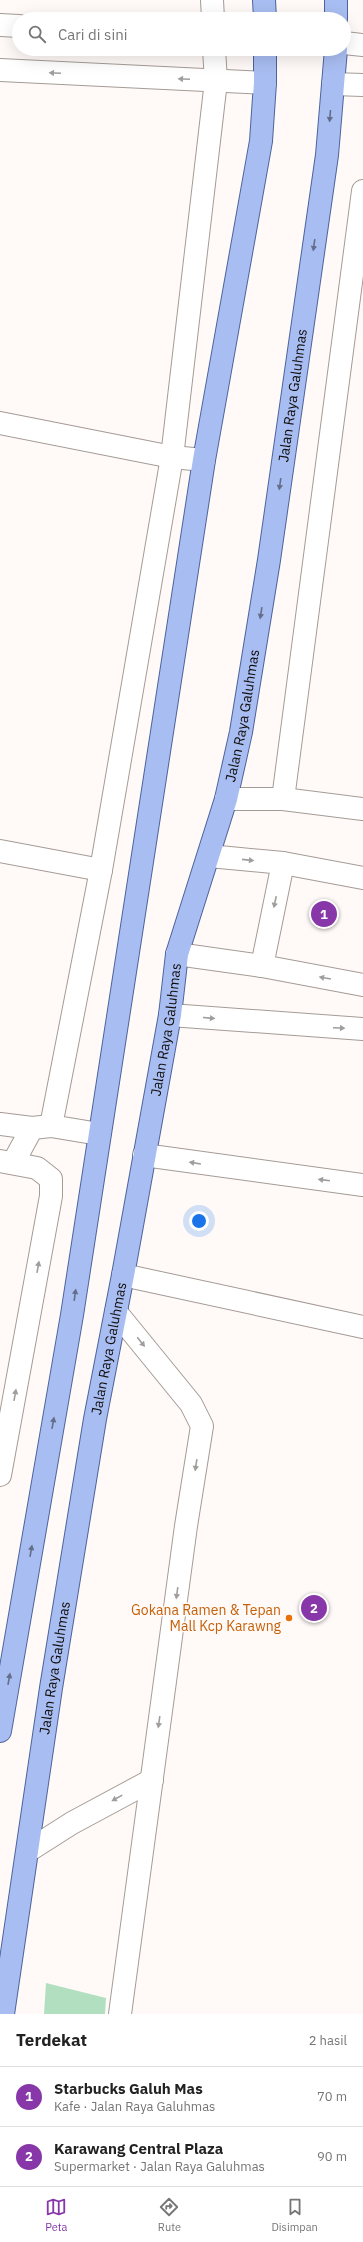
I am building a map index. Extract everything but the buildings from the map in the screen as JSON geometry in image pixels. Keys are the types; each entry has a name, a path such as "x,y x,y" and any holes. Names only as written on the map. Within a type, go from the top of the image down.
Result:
{"main road":[{"path":"264,0 265,12"},
{"path":"336,0 336,12"},
{"path":"0,1731 72,1316 204,460 261,141 265,83 265,56"},
{"name":"Jalan Raya Galuhmas","path":"3,2014 51,1688 95,1419 123,1275 170,1015 177,954 226,799 241,732 270,560 327,155 335,56"}],"street":[{"path":"212,0 213,12"},
{"path":"0,25 12,26"},
{"path":"351,44 363,45"},
{"path":"6,1162 42,1127 101,870 172,457 216,81 214,56"},
{"path":"0,70 265,83"},
{"path":"333,84 363,85"},
{"path":"283,799 363,191"},
{"path":"0,423 172,457 204,460"},
{"path":"226,799 283,799 363,809"},
{"path":"0,851 101,870"},
{"path":"209,856 283,863 363,878"},
{"path":"262,966 283,863"},
{"path":"177,954 262,966 363,985"},
{"path":"170,1015 363,1029"},
{"path":"0,1124 42,1127 99,1134"},
{"path":"144,1155 363,1185"},
{"path":"0,1475 51,1196 51,1179 36,1168 6,1162"},
{"path":"123,1275 363,1327"},
{"path":"116,1312 191,1404 202,1426 186,1526 120,2014"},
{"path":"28,1851 72,1823 152,1780"}],"green space":[{"path":"46,1983 106,1998 105,2014 44,2014"}],"place":[{"name":"Starbucks Galuh Mas","path":"324,914"},
{"name":"Karawang Central Plaza","path":"314,1608"},
{"name":"Gokana Ramen & Tepan Mall Kcp Karawng","path":"289,1618"}]}
